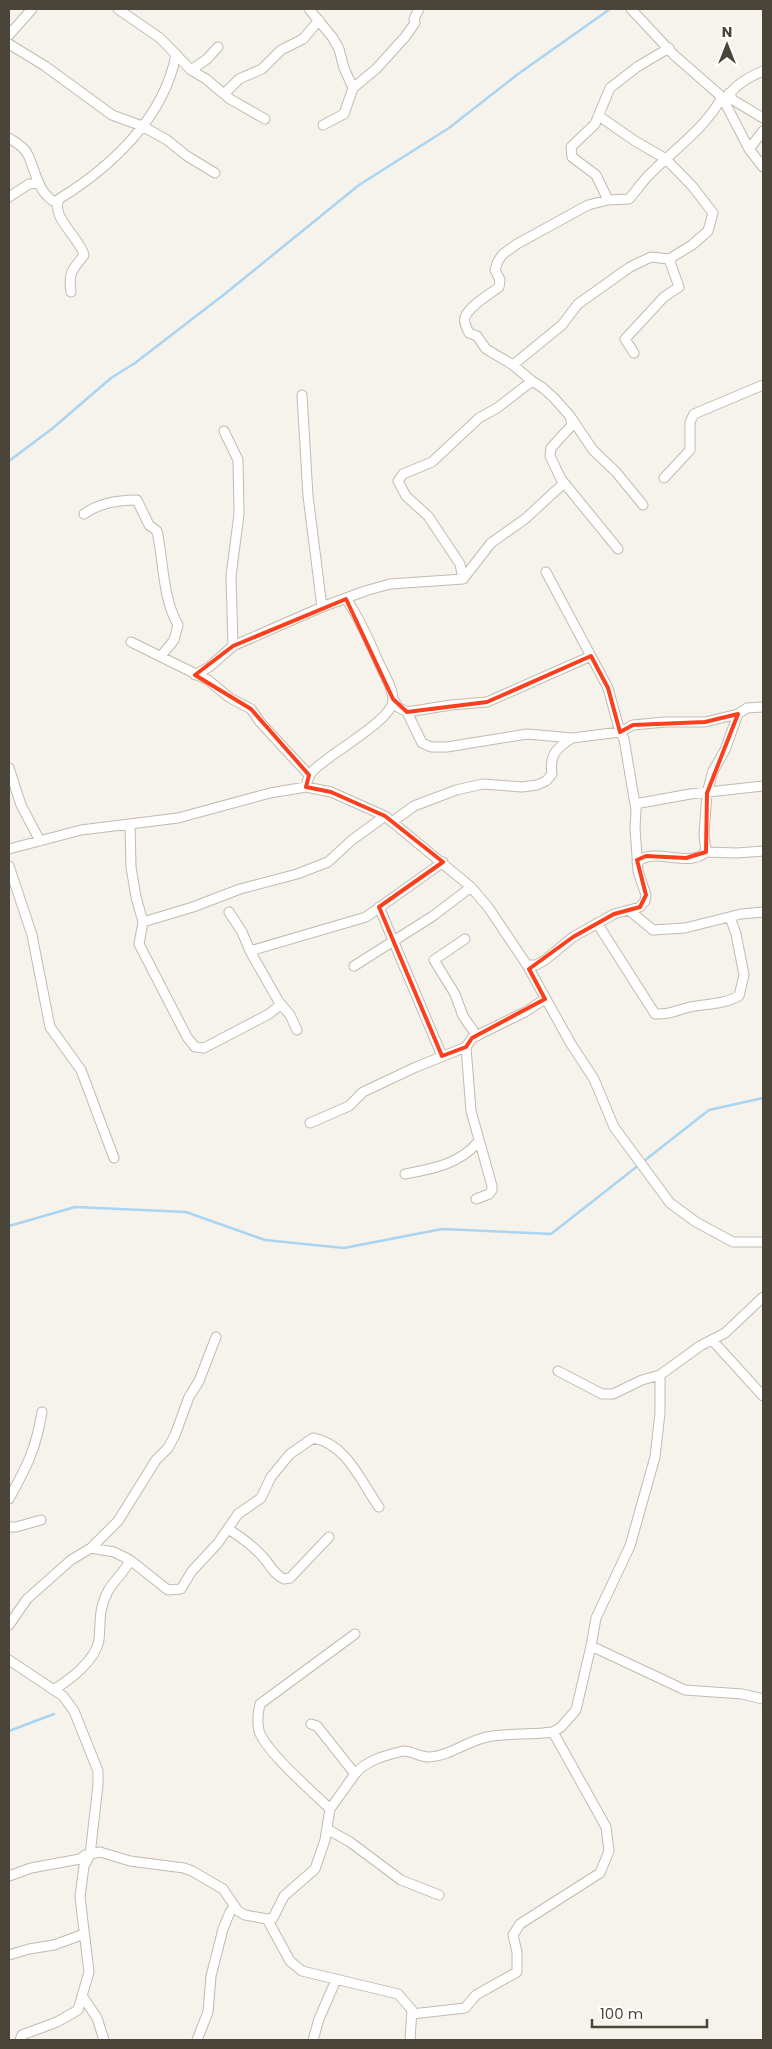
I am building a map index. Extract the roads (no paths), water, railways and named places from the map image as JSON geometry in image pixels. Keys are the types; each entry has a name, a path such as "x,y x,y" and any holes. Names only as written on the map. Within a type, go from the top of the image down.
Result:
{"street":[{"path":"9,35 32,9"},
{"path":"118,9 160,38 191,70 230,98 265,119"},
{"path":"309,9 339,49 344,68 353,88"},
{"path":"323,125 344,114 353,88 376,69 405,37 415,23 414,18 419,9"},
{"path":"631,9 668,48 725,97 763,118"},
{"path":"224,93 239,79 262,69 281,50 303,39 319,20"},
{"path":"9,44 45,66 112,115 142,126 167,140 187,156 214,173"},
{"path":"191,70 207,59 218,47"},
{"path":"608,200 596,175 572,157 571,147 595,124 604,98 610,88 636,67 668,48"},
{"path":"70,292 69,279 71,270 84,255 79,243 68,231 57,210 57,203 59,199 119,154 142,126 163,94 173,72 176,54"},
{"path":"643,505 616,472 593,450 570,416 543,388 513,365 486,349 477,336 469,333 465,324 465,317 474,306 499,288 500,280 495,270 503,254 517,244 588,205 608,200 629,199 649,175 713,114 725,97 750,77 763,71"},
{"path":"725,97 749,149 763,167"},
{"path":"713,114 733,117"},
{"path":"513,365 562,325 578,304 630,267 651,257 669,259 692,245 708,231 713,213 693,187 666,159 635,142 599,116"},
{"path":"749,149 763,131"},
{"path":"9,138 27,152 38,182 49,200 57,203"},
{"path":"9,197 29,184 38,182"},
{"path":"634,353 625,339 664,297 679,287 669,259"},
{"path":"463,579 460,564 428,516 406,496 398,481 403,474 432,462 479,418 497,408 532,381"},
{"path":"664,478 690,450 690,422 694,414 763,385"},
{"path":"302,395 308,496 322,607"},
{"path":"570,416 572,425 551,448 550,456 564,483 618,549"},
{"path":"224,430 238,460 238,514 231,576 233,646"},
{"path":"195,675 208,667 233,646 322,607 346,600 365,591 390,584 463,579 491,543 525,519 564,483"},
{"path":"84,514 92,507 119,500 138,500 149,526 157,532 165,591 172,615 178,625 174,640 161,656"},
{"path":"527,965 536,965 545,960 573,937 614,914 640,907 645,901 646,895 637,862 635,804 625,745 608,688 546,572"},
{"path":"346,600 373,650 393,699 398,707 407,712 422,743 431,747 447,747 527,734 572,738 620,732 633,726 665,722 705,722 738,714 747,708 763,707"},
{"path":"131,642 208,680 230,698 251,709 260,722 309,775"},
{"path":"407,712 487,702 591,656"},
{"path":"306,787 309,775 319,764 359,737 391,708 393,699"},
{"path":"706,852 704,835 707,793 713,771 725,750 738,714"},
{"path":"143,922 240,889 297,874 328,862 352,840 389,819 414,806 456,790 483,784 537,785 546,781 552,774 550,763 557,748 572,738"},
{"path":"9,768 21,805 40,841"},
{"path":"635,804 690,794 763,786"},
{"path":"9,849 81,830 178,818 270,792 306,787 331,792 389,819 443,862 471,888 503,928 527,965 570,1044 594,1079 614,1127 670,1203 715,1234 733,1242 763,1242"},
{"path":"130,825 136,897 143,922 140,944 187,1037 195,1047 204,1048 269,1014 279,1006 279,1002"},
{"path":"637,862 646,856 686,858 702,855 706,852 737,853 763,851"},
{"path":"250,951 366,917 443,862"},
{"path":"9,866 32,935 50,1027 81,1070 101,1128 114,1158"},
{"path":"354,966 433,916 471,888"},
{"path":"380,908 442,1056"},
{"path":"630,911 653,930 685,928 730,917 763,912"},
{"path":"229,912 242,932 250,951 279,1002 290,1015 297,1030"},
{"path":"597,923 655,1014 671,1014 686,1008 726,1003 739,996 744,975 736,934 730,917"},
{"path":"465,939 434,960 455,994 463,1016 477,1036"},
{"path":"310,1123 349,1106 363,1092 416,1066 466,1047 472,1038 525,1012 545,999"},
{"path":"466,1047 471,1111 492,1190 488,1194 476,1199"},
{"path":"405,1174 433,1169 464,1156 478,1142"},
{"path":"558,1371 602,1394 613,1394 642,1380 660,1376 700,1346 713,1341 725,1333 763,1297"},
{"path":"9,1625 27,1599 71,1560 91,1548 118,1521 156,1460 168,1448 175,1435 189,1397 199,1381 216,1337"},
{"path":"713,1341 763,1396"},
{"path":"9,1876 31,1868 80,1859 100,1852 130,1861 192,1871 223,1889 234,1907 245,1915 267,1919 273,1918 284,1896 315,1870 322,1851 330,1810 360,1768 404,1751 409,1751 417,1756 430,1757 453,1751 487,1738 553,1732 561,1727 576,1710 596,1618 630,1546 655,1457 660,1413 660,1376"},
{"path":"9,1498 28,1466 37,1439 42,1412"},
{"path":"91,1548 114,1552 130,1560 168,1590 181,1589 192,1571 218,1543 238,1514 261,1498 271,1477 290,1454 313,1438 324,1440 350,1461 379,1507"},
{"path":"9,1527 41,1520"},
{"path":"228,1529 250,1543 272,1570 284,1580 290,1578 328,1537"},
{"path":"53,1690 82,1667 95,1650 99,1640 99,1614 101,1608 108,1591 130,1560"},
{"path":"330,1810 270,1748 259,1732 258,1715 260,1704 355,1634"},
{"path":"591,1646 685,1690 742,1694 763,1699"},
{"path":"9,1660 62,1696 74,1711 98,1770 90,1855 84,1866 80,1897 89,1972 83,1997 78,2010 57,2022 22,2035 20,2040"},
{"path":"311,1724 317,1726 355,1774"},
{"path":"412,2014 465,2008 476,1996 517,1972 517,1952 513,1936 520,1924 600,1873 609,1851 606,1827 553,1732"},
{"path":"327,1829 350,1842 401,1880 439,1894"},
{"path":"197,2040 208,2012 211,1976 223,1929 234,1907"},
{"path":"267,1919 290,1961 302,1971 398,1994 412,2010 410,2040"},
{"path":"9,1955 29,1949 54,1945 84,1934"},
{"path":"312,2040 336,1980"},
{"path":"83,1997 97,2018 104,2040"}],"waterway":[{"path":"9,461 53,428 111,378 135,363 226,293 359,185 449,128 518,74 610,9"},
{"path":"9,1226 75,1207 186,1212 265,1240 344,1248 442,1229 551,1234 709,1110 763,1098"},
{"path":"9,1731 54,1714"}]}
